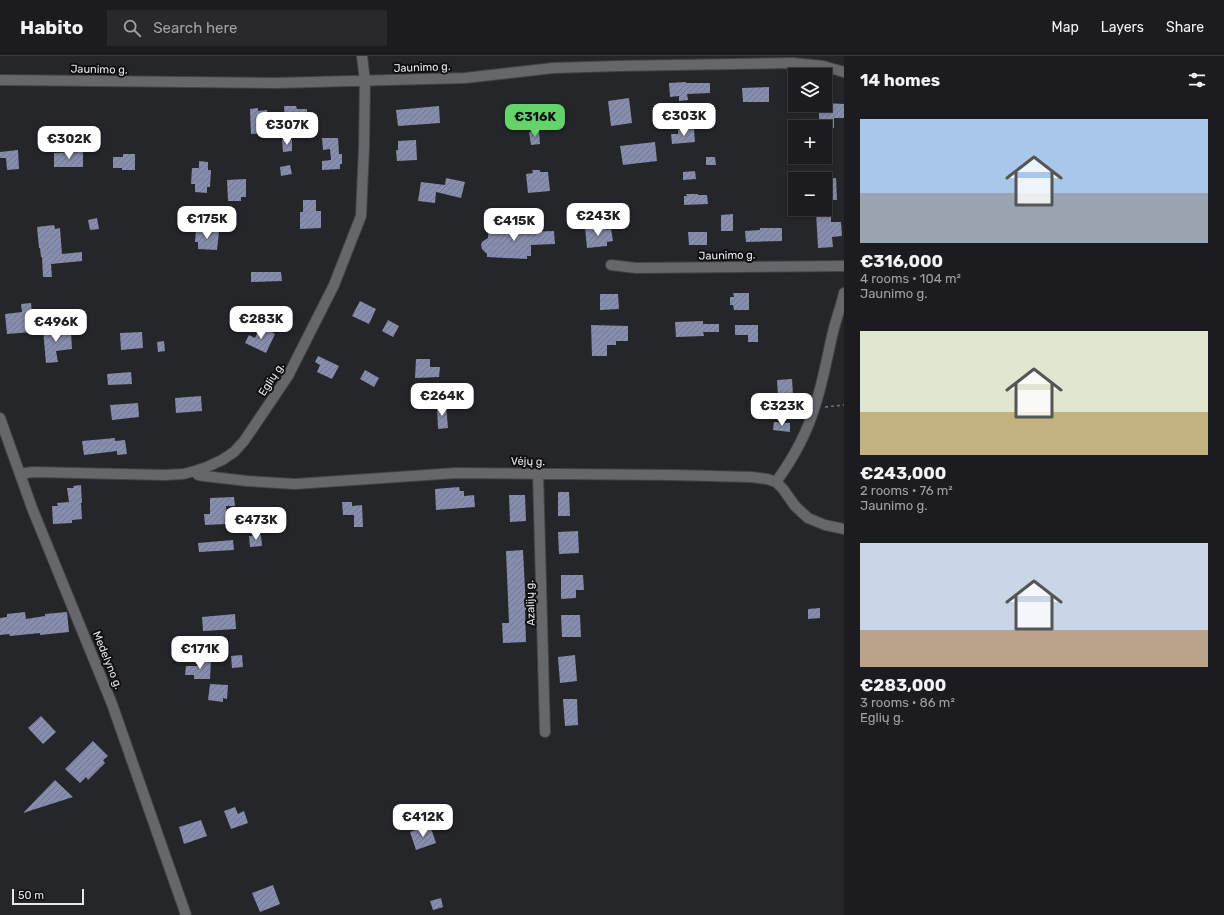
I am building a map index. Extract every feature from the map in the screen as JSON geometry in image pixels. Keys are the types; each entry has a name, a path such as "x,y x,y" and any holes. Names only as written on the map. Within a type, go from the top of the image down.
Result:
{"street":[{"name":"Eglių g.","path":"20,474 33,472 164,475 183,474 196,471 222,460 234,452 244,441 288,376 334,285 361,216 365,81 362,56"},
{"name":"Jaunimo g.","path":"0,80 275,83 465,78 553,68 631,65 793,63 823,66 844,72"},
{"name":"Jaunimo g.","path":"611,265 636,268 844,266"},
{"path":"844,293 833,331 815,408 805,434 776,482 795,506 808,518 825,525 844,529"},
{"name":"Medelyno g.","path":"0,418 32,508 112,704 186,915"},
{"name":"Vėjų g.","path":"196,471 198,475 204,476 247,481 295,484 456,473 751,477 767,478 776,482"},
{"name":"Azalijų g.","path":"538,473 546,732"}],"path":[{"path":"815,408 844,404"}],"building":[{"path":"669,83 710,83 710,93 687,94 688,100 679,101 679,96 670,97"},
{"path":"769,87 769,102 743,102 742,88"},
{"path":"629,98 632,123 611,126 608,101"},
{"path":"832,103 844,104 844,118 834,118 834,128 832,128 832,120 819,120 819,112 832,112"},
{"path":"284,106 296,106 297,109 307,109 307,127 288,128 288,119 285,120"},
{"path":"439,106 440,123 398,126 396,110"},
{"path":"258,108 258,111 267,110 269,133 251,134 250,109"},
{"path":"694,129 695,142 672,144 671,134 678,134 678,130"},
{"path":"539,131 540,144 531,145 529,132"},
{"path":"322,138 338,138 339,154 342,154 342,164 340,164 340,169 322,170 322,161 331,160 330,149 323,150"},
{"path":"282,140 292,140 292,151 283,152"},
{"path":"416,140 417,160 397,161 396,150 398,150 398,141"},
{"path":"655,142 657,161 623,165 620,146"},
{"path":"18,150 19,169 7,170 6,158 0,158 0,152"},
{"path":"83,152 83,167 54,167 54,153"},
{"path":"123,154 135,154 135,170 113,168 113,157 123,157"},
{"path":"706,157 715,157 716,165 706,165"},
{"path":"199,161 208,162 208,170 211,170 210,187 207,187 207,193 195,192 195,184 191,184 192,168 199,168"},
{"path":"290,165 292,174 281,176 280,167"},
{"path":"532,170 548,172 550,191 528,193 526,174 533,173"},
{"path":"695,171 696,179 683,180 683,172"},
{"path":"446,178 465,182 461,198 436,192 435,203 418,201 421,182 445,185"},
{"path":"832,178 836,178 837,200 832,200"},
{"path":"246,179 246,197 241,197 241,201 228,201 227,180"},
{"path":"686,194 707,195 708,204 684,205 684,196 687,196"},
{"path":"303,200 316,200 316,211 321,211 321,228 300,229 300,212 303,212"},
{"path":"733,214 733,231 721,231 721,215"},
{"path":"816,216 831,216 831,222 841,222 842,236 832,237 833,247 818,248"},
{"path":"97,218 99,229 90,230 88,220"},
{"path":"54,225 55,229 60,228 62,254 82,252 82,261 51,264 52,277 43,277 42,257 39,248 37,227"},
{"path":"606,225 607,230 611,229 613,241 607,242 607,246 587,248 585,228"},
{"path":"489,226 522,229 522,232 554,231 555,244 531,245 531,256 527,256 527,259 487,257 487,254 482,249 481,245 482,242 488,238"},
{"path":"760,228 782,228 782,241 746,242 745,231 760,230"},
{"path":"196,230 219,232 217,250 198,249 198,242 195,242"},
{"path":"688,232 707,232 707,245 689,245"},
{"path":"251,272 281,272 282,281 251,282"},
{"path":"733,293 749,293 749,310 734,310 733,305 730,305 730,297 734,297"},
{"path":"600,294 618,294 619,309 600,310"},
{"path":"360,301 376,309 369,324 352,316"},
{"path":"31,303 32,312 29,312 32,332 7,334 5,314 22,312 21,304"},
{"path":"388,320 399,326 393,337 382,331"},
{"path":"703,321 703,324 719,324 719,332 703,332 704,336 676,337 675,322"},
{"path":"591,325 628,326 628,341 616,341 616,345 607,345 607,356 592,356"},
{"path":"735,325 758,325 758,342 748,342 748,335 735,335"},
{"path":"260,326 275,334 266,353 245,343 249,335 255,338"},
{"path":"63,328 64,332 71,332 72,349 56,351 58,362 46,363 43,330"},
{"path":"142,332 143,348 121,350 120,333"},
{"path":"164,341 165,351 158,352 157,342"},
{"path":"318,356 339,366 332,379 317,372 320,365 315,362"},
{"path":"416,359 430,359 430,367 440,367 439,377 415,378"},
{"path":"365,370 379,378 374,387 360,379"},
{"path":"131,372 132,384 108,385 107,374"},
{"path":"792,379 793,394 778,395 777,380"},
{"path":"201,396 202,411 176,413 175,398"},
{"path":"138,403 139,417 112,420 110,405"},
{"path":"446,405 448,428 438,429 437,406"},
{"path":"774,422 790,423 790,432 773,430"},
{"path":"115,438 115,441 125,440 127,454 117,455 117,451 84,455 82,441"},
{"path":"81,485 82,519 72,520 72,523 53,524 52,506 58,506 57,503 69,502 67,488 74,488 73,486"},
{"path":"459,487 460,491 464,491 464,496 474,495 475,507 436,510 435,489"},
{"path":"558,492 569,492 570,516 558,516"},
{"path":"509,495 525,495 526,521 510,522"},
{"path":"234,497 235,506 226,506 227,524 205,525 204,514 210,514 210,498"},
{"path":"342,502 352,502 352,506 362,505 363,527 354,527 354,515 343,515"},
{"path":"578,531 579,553 559,554 558,532"},
{"path":"261,535 262,546 250,547 249,536"},
{"path":"233,540 234,550 199,552 198,543"},
{"path":"523,550 526,642 503,643 502,623 509,623 506,551"},
{"path":"561,575 583,575 584,590 576,590 576,598 561,599"},
{"path":"820,608 820,618 808,619 808,609"},
{"path":"25,612 26,619 45,616 45,614 67,612 69,632 40,635 40,633 10,636 9,634 0,635 0,618 7,617 7,614"},
{"path":"235,614 236,629 203,631 202,617"},
{"path":"561,615 580,615 581,637 562,637"},
{"path":"242,655 243,667 232,668 231,656"},
{"path":"575,655 577,681 560,683 558,657"},
{"path":"199,660 211,660 210,679 194,679 194,675 185,675 186,666 199,666"},
{"path":"210,684 228,685 227,699 223,698 223,702 208,700"},
{"path":"563,699 577,699 578,725 565,726"},
{"path":"41,716 56,732 43,744 28,728"},
{"path":"93,741 108,756 103,760 105,763 88,780 86,777 80,783 65,769"},
{"path":"55,780 73,797 23,813"},
{"path":"235,807 238,814 244,811 248,823 231,829 224,811"},
{"path":"201,820 207,836 184,844 179,827"},
{"path":"430,825 436,843 416,850 410,832"},
{"path":"273,885 280,904 260,912 252,893"},
{"path":"441,898 443,907 433,910 430,901"}]}
